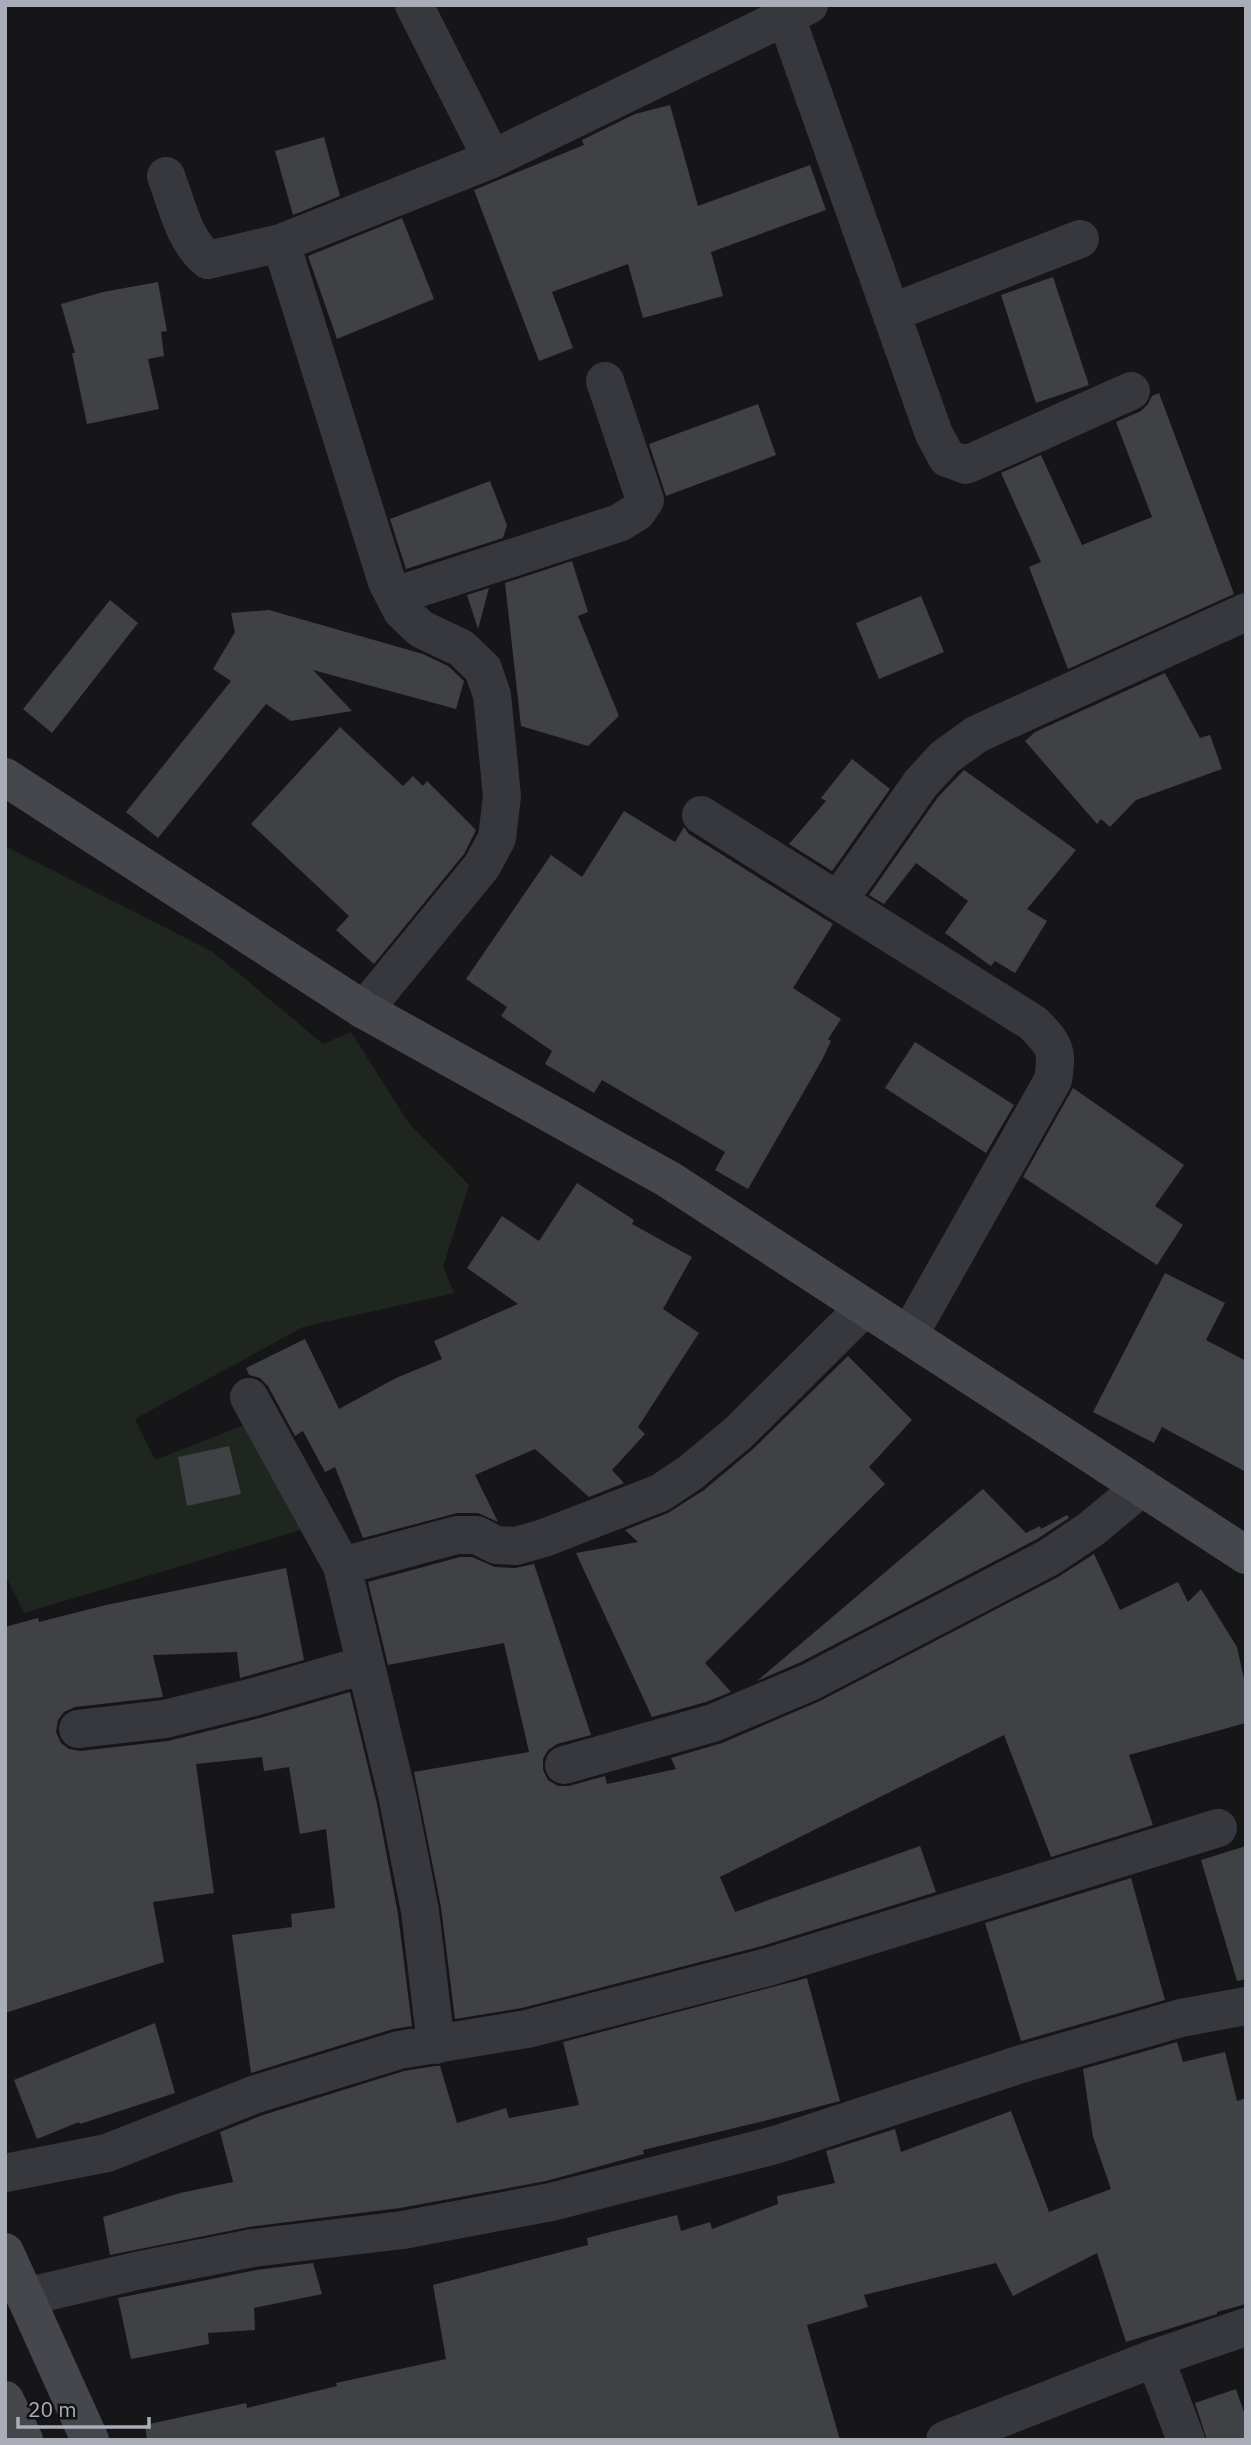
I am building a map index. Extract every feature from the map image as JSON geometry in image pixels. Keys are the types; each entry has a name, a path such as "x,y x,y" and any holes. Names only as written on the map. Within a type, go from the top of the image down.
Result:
{"street":[{"path":"414,5 492,159"},
{"path":"166,177 196,251 208,260 281,243 492,159 797,11 891,313 934,435 947,458 966,465 1130,391"},
{"path":"891,313 1080,239"},
{"path":"281,243 387,582 402,611 421,629 461,648 483,669 492,695 502,796 497,838 482,866 364,1010"},
{"path":"395,596 620,523 637,512 645,500 605,381"},
{"path":"838,901 921,783 946,757 978,734 1246,611"},
{"path":"5,776 364,1010 668,1179 1246,1555"},
{"path":"701,815 1032,1023 1049,1038 1057,1057 1053,1080 909,1335"},
{"path":"342,1566 457,1535 477,1535 496,1545 516,1546 544,1538 660,1493 690,1473 738,1433 865,1307"},
{"path":"249,1396 342,1566 398,1799 419,1910 436,2045"},
{"path":"564,1765 713,1723 810,1682 1048,1558 1090,1530 1142,1487"},
{"path":"78,1729 165,1718 254,1698 364,1665"},
{"path":"5,2173 107,2153 256,2094 399,2050 527,2029 768,1966 1218,1828"},
{"path":"25,2297 253,2248 403,2230 551,2202 775,2145 1021,2064 1181,2018 1246,2006"},
{"path":"5,2252 90,2440"},
{"path":"945,2440 1155,2358 1246,2328"},
{"path":"1155,2358 1186,2440"},
{"path":"5,2400 24,2440"}],"shaded area":[{"path":"5,846 213,952 323,1044 351,1032 408,1122 469,1185 443,1267 454,1293 303,1327 135,1419 155,1460 247,1424 304,1529 24,1613 5,1575"}],"building":[{"path":"670,105 698,206 810,165 826,210 711,252 723,296 643,318 628,264 552,292 573,348 539,361 474,190 584,145 582,140 635,114"},
{"path":"324,137 340,196 293,215 275,151"},
{"path":"402,218 434,299 337,339 308,256"},
{"path":"1053,277 1089,385 1036,403 1001,295"},
{"path":"158,282 167,331 161,332 164,356 148,359 159,409 87,424 72,353 75,353 61,304 103,292"},
{"path":"1159,393 1234,594 1068,669 1029,567 1041,562 1001,473 1041,455 1082,545 1152,517 1116,422 1141,411 1152,396"},
{"path":"758,404 776,455 666,496 649,444"},
{"path":"490,481 507,525 503,538 406,569 390,519"},
{"path":"572,561 588,612 578,616 619,716 588,746 521,726 505,583"},
{"path":"489,588 478,629 467,595"},
{"path":"921,596 944,652 879,679 856,623"},
{"path":"110,600 138,623 52,733 23,709"},
{"path":"269,610 423,654 448,666 464,681 456,709 313,670 352,711 291,721 266,704 158,838 126,812 231,681 213,669 235,632 231,613"},
{"path":"1165,673 1200,738 1210,735 1222,769 1136,800 1110,827 1101,819 1097,824 1025,741 1035,732"},
{"path":"340,727 403,786 413,776 423,786 427,781 476,830 464,854 374,964 336,930 349,916 251,824"},
{"path":"852,759 890,789 832,871 789,844 826,801 821,798"},
{"path":"964,770 1076,850 1027,909 1047,921 1015,973 995,961 991,966 945,933 968,901 916,863 884,904 869,895 938,797"},
{"path":"624,811 675,842 684,827 689,834 833,924 793,988 841,1019 828,1039 831,1041 822,1060 748,1189 715,1170 725,1152 602,1080 594,1093 545,1064 552,1051 501,1016 507,1007 466,979 551,855 582,877"},
{"path":"915,1042 1014,1105 986,1153 885,1088"},
{"path":"1073,1088 1184,1165 1155,1206 1183,1225 1157,1265 1023,1177"},
{"path":"577,1183 634,1220 632,1224 692,1257 663,1309 699,1333 638,1427 645,1434 612,1470 624,1483 589,1497 535,1449 475,1475 498,1522 478,1513 457,1513 363,1538 335,1467 325,1472 303,1431 295,1436 268,1386 260,1378 249,1375 246,1368 305,1339 339,1409 396,1378 442,1359 434,1341 518,1304 467,1268 502,1216 539,1241"},
{"path":"1165,1273 1225,1303 1206,1340 1246,1361 1246,1472 1162,1427 1154,1443 1093,1412"},
{"path":"848,1356 912,1420 869,1467 885,1484 705,1663 731,1692 652,1717 576,1553 638,1542 625,1530 668,1513 704,1490 753,1449"},
{"path":"229,1446 241,1494 187,1506 178,1457"},
{"path":"983,1489 1026,1533 1040,1526 1041,1529 1067,1515 1069,1518 1037,1539 801,1662 757,1681"},
{"path":"1094,1554 1120,1610 1178,1582 1188,1602 1201,1589 1237,1647 1246,1688 1246,1723 1129,1755 1153,1825 1051,1857 1004,1735 720,1877 735,1912 920,1846 936,1892 762,1946 522,2008 455,2019 441,1907 414,1772 529,1752 504,1643 388,1665 368,1582 460,1557 472,1557 495,1567 515,1568 534,1564 591,1735 557,1744 548,1750 543,1759 543,1770 548,1780 558,1786 569,1786 605,1776 607,1784 676,1769 671,1758 722,1743 820,1701 1058,1577"},
{"path":"286,1568 304,1660 240,1678 237,1652 153,1655 163,1697 75,1707 64,1712 58,1720 56,1732 61,1743 69,1749 80,1751 168,1741 350,1692 377,1804 398,1914 412,2026 393,2029 251,2073 232,1935 292,1927 291,1914 335,1908 326,1829 300,1834 289,1767 264,1771 262,1757 196,1764 214,1893 153,1902 164,1962 5,2013 5,1627"},
{"path":"1246,1846 1246,1979 1237,1981 1201,1860"},
{"path":"1131,1878 1165,2000 1021,2041 985,1923"},
{"path":"807,1978 840,2101 643,2150 644,2154 546,2181 400,2208 249,2227 110,2255 103,2217 180,2193 233,2182 220,2132 263,2115 404,2071 435,2066 440,2066 457,2123 506,2108 509,2118 579,2105 563,2042"},
{"path":"155,2023 175,2093 80,2124 79,2122 37,2139 14,2080"},
{"path":"1177,2042 1183,2062 1225,2052 1237,2101 1246,2098 1246,2304 1126,2342 1097,2253 1013,2296 996,2263 864,2295 868,2307 807,2325 840,2440 147,2440 145,2425 246,2403 247,2408 337,2386 336,2383 446,2359 433,2285 588,2245 587,2238 677,2215 681,2231 710,2222 712,2229 778,2204 777,2196 835,2183 826,2151 895,2129 901,2152 1011,2111 1049,2212 1111,2189 1093,2137 1083,2069"},
{"path":"313,2263 322,2294 254,2308 255,2330 208,2333 209,2344 131,2359 118,2298 256,2270"},
{"path":"1236,2389 1246,2418 1246,2440 1207,2440 1195,2403"}]}
